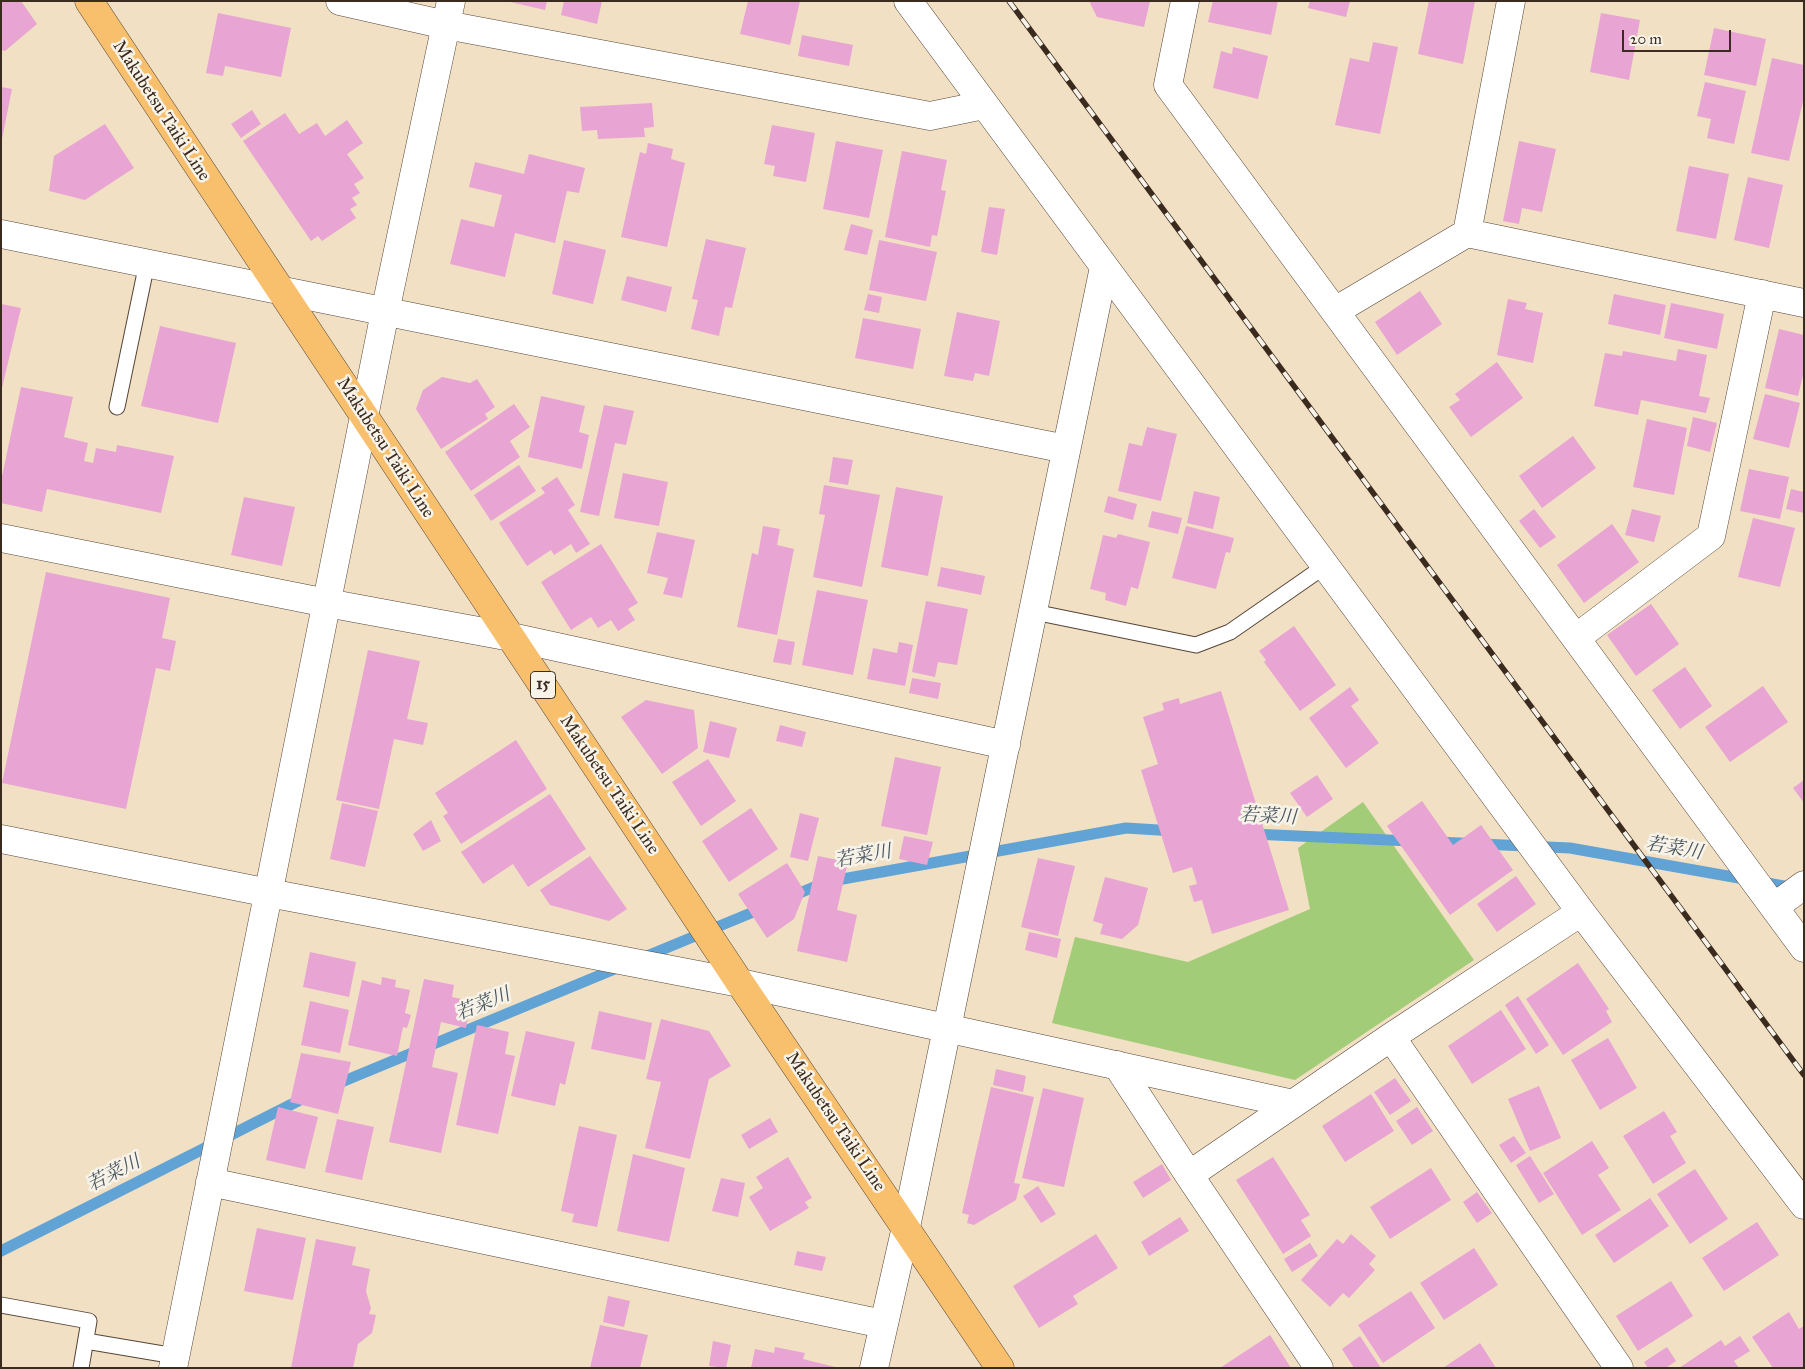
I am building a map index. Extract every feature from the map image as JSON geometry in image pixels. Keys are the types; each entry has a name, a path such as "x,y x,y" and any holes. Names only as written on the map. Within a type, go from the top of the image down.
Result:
{"main road":[{"name":"Makubetsu Taiki Line","path":"89,1 740,983 1000,1368"}],"street":[{"path":"340,1 448,13 930,116 984,105"},
{"path":"908,1 1581,912 1804,1205"},
{"path":"1185,1 1168,85 1804,948"},
{"path":"1467,233 1511,1"},
{"path":"174,1362 364,415 448,13"},
{"path":"1335,312 1467,233 1804,303"},
{"path":"1,234 1066,449"},
{"path":"874,1368 906,1227 1104,267"},
{"path":"1576,638 1711,536 1762,294"},
{"path":"1,538 511,637 1006,745"},
{"path":"1,839 269,893 740,983 1293,1104"},
{"path":"1774,907 1804,885"},
{"path":"1189,1175 1391,1037 1581,912"},
{"path":"1391,1037 1619,1368"},
{"path":"1117,1065 1319,1368"},
{"path":"210,1182 883,1324"}],"lane":[{"path":"117,407 147,263"},
{"path":"1034,612 1196,646 1230,632 1325,566"},
{"path":"1,1304 89,1321 81,1368"},
{"path":"86,1341 174,1362"}],"green space":[{"path":"1363,802 1474,960 1295,1080 1052,1023 1075,937 1188,962 1310,909 1298,848"}],"building":[{"path":"1,1 21,1 37,24 5,51 1,50"},
{"path":"506,1 547,1 545,10"},
{"path":"564,1 602,1 597,24 561,15"},
{"path":"748,1 800,1 790,45 740,34"},
{"path":"1091,1 1150,1 1144,27 1097,17 1090,3"},
{"path":"1213,1 1278,1 1271,35 1208,22"},
{"path":"1310,1 1350,1 1346,17 1308,8"},
{"path":"1429,1 1475,1 1463,64 1418,54"},
{"path":"218,13 291,28 281,77 225,66 223,76 206,73"},
{"path":"1601,13 1640,20 1629,80 1590,72"},
{"path":"1714,28 1766,39 1756,86 1704,75"},
{"path":"802,35 853,45 849,66 798,56"},
{"path":"1373,42 1398,47 1380,134 1335,125 1350,58 1369,62"},
{"path":"1233,47 1268,56 1258,99 1213,88 1221,51 1232,54"},
{"path":"1772,58 1804,65 1804,97 1789,161 1751,153"},
{"path":"1705,82 1746,91 1734,144 1707,138 1711,119 1697,116"},
{"path":"1,87 12,89 2,139 1,139"},
{"path":"652,103 654,127 644,128 645,137 598,139 597,130 582,131 580,107"},
{"path":"252,110 261,124 241,138 231,124"},
{"path":"285,113 299,134 317,123 325,136 347,120 363,143 347,154 364,178 354,184 360,193 352,198 357,205 350,209 356,218 322,241 318,236 311,241 243,141"},
{"path":"105,124 134,168 85,200 49,191 54,156"},
{"path":"772,125 815,133 806,182 773,176 775,166 764,164"},
{"path":"836,141 883,150 869,218 823,209"},
{"path":"1519,141 1556,149 1542,212 1522,208 1519,224 1503,221"},
{"path":"648,143 673,149 671,159 685,163 667,247 621,237 640,152 646,154"},
{"path":"902,151 947,160 941,190 946,191 937,236 932,235 930,247 885,237"},
{"path":"529,154 585,168 579,193 567,191 555,243 515,233 505,277 450,264 461,219 494,227 502,195 469,187 475,162 524,174"},
{"path":"1689,166 1729,174 1716,239 1676,231"},
{"path":"1748,177 1783,185 1769,248 1734,240"},
{"path":"989,207 1005,209 997,255 981,252"},
{"path":"851,224 873,230 867,255 844,250"},
{"path":"706,239 746,248 732,308 725,307 719,336 691,329 698,300 692,299"},
{"path":"564,240 606,250 593,304 552,294"},
{"path":"879,240 937,252 926,301 869,290"},
{"path":"627,276 672,287 666,312 621,300"},
{"path":"1420,291 1442,324 1397,355 1375,322"},
{"path":"868,294 882,297 879,313 864,310"},
{"path":"1614,294 1666,305 1660,335 1608,324"},
{"path":"1508,299 1527,303 1525,309 1543,313 1533,363 1497,355"},
{"path":"1671,303 1724,314 1717,349 1664,338"},
{"path":"1,304 21,308 2,388 1,388"},
{"path":"957,312 1000,321 989,376 975,373 973,381 944,376"},
{"path":"863,318 921,329 913,369 855,358"},
{"path":"160,326 236,343 218,423 141,406"},
{"path":"1779,329 1804,335 1804,371 1798,396 1765,388"},
{"path":"1678,349 1707,355 1699,396 1710,398 1706,413 1641,400 1638,415 1594,406 1605,353 1622,356 1623,351 1676,361"},
{"path":"1497,362 1523,398 1471,437 1449,407 1460,400 1455,394"},
{"path":"442,377 470,383 477,379 495,407 485,414 488,419 441,449 416,409 423,390"},
{"path":"21,387 73,397 64,437 88,443 84,461 93,463 96,448 116,452 117,445 174,456 161,513 47,489 42,512 1,503 1,481"},
{"path":"1765,394 1800,403 1789,448 1753,439"},
{"path":"541,396 585,406 579,432 589,435 582,469 528,457"},
{"path":"514,404 530,427 510,441 520,457 471,491 445,452"},
{"path":"604,405 634,411 626,445 615,443 599,516 580,512"},
{"path":"1693,417 1717,423 1710,452 1687,446"},
{"path":"1647,419 1687,428 1674,495 1633,487"},
{"path":"1147,427 1177,434 1161,501 1118,491 1129,443 1142,446"},
{"path":"1573,436 1596,468 1542,508 1519,476"},
{"path":"833,457 853,460 848,485 829,482"},
{"path":"519,465 536,491 491,521 474,495"},
{"path":"1749,469 1789,477 1780,519 1740,511"},
{"path":"623,473 668,482 659,526 614,518"},
{"path":"557,477 575,505 568,510 590,544 576,553 571,544 554,555 551,550 527,566 499,523 545,493 541,488"},
{"path":"824,485 880,495 862,587 813,577 825,515 819,514"},
{"path":"896,487 943,496 928,576 881,567"},
{"path":"1791,489 1804,492 1804,513 1786,509"},
{"path":"1194,491 1220,497 1213,529 1187,523"},
{"path":"1108,496 1137,504 1133,520 1104,512"},
{"path":"244,497 295,507 282,566 231,555"},
{"path":"1534,509 1556,537 1540,548 1519,521"},
{"path":"1632,509 1661,516 1654,542 1625,535"},
{"path":"1152,511 1182,518 1178,534 1148,527"},
{"path":"1753,518 1795,528 1780,587 1738,577"},
{"path":"1612,524 1639,562 1584,603 1557,565"},
{"path":"763,526 780,529 777,545 794,549 777,635 737,627 752,553 758,555"},
{"path":"1186,526 1234,538 1230,553 1226,552 1216,589 1172,578"},
{"path":"657,532 695,540 682,598 663,594 668,578 647,573"},
{"path":"1118,534 1150,542 1138,589 1131,587 1126,606 1105,600 1106,593 1090,589 1103,535 1116,538"},
{"path":"601,544 638,603 628,609 635,620 618,631 611,620 598,628 591,617 571,630 541,582"},
{"path":"941,567 985,576 981,595 937,586"},
{"path":"46,572 170,598 162,638 176,641 170,671 156,668 126,809 2,783"},
{"path":"817,590 868,600 853,675 802,665"},
{"path":"926,601 968,609 957,665 938,662 935,677 912,672"},
{"path":"1651,604 1679,644 1636,676 1607,635"},
{"path":"1294,626 1336,685 1300,711 1264,662 1266,660 1259,651"},
{"path":"778,639 795,642 791,665 773,662"},
{"path":"899,642 913,645 905,686 867,679 873,648 897,653"},
{"path":"368,650 420,661 407,719 428,723 423,745 394,739 379,809 336,800"},
{"path":"1685,667 1712,706 1680,729 1652,690"},
{"path":"912,678 941,683 938,699 909,693"},
{"path":"1763,686 1788,722 1730,762 1705,727"},
{"path":"1350,687 1359,700 1351,706 1379,743 1346,768 1309,718"},
{"path":"1221,691 1289,910 1212,934 1202,900 1194,902 1189,886 1197,884 1192,867 1173,873 1141,770 1158,764 1143,717 1164,710 1162,703 1179,698 1180,704"},
{"path":"646,700 694,710 698,748 662,774 621,717"},
{"path":"710,721 737,728 729,758 703,752"},
{"path":"780,725 806,732 802,747 776,741"},
{"path":"516,740 547,789 461,844 443,816 448,813 435,793"},
{"path":"895,757 941,767 927,835 881,826"},
{"path":"708,759 736,801 701,826 672,782"},
{"path":"1317,775 1333,799 1307,817 1290,793"},
{"path":"1804,780 1804,803 1793,788"},
{"path":"550,794 586,849 528,887 513,864 483,884 461,852"},
{"path":"1422,801 1453,845 1481,825 1513,870 1450,915 1387,826"},
{"path":"342,803 378,811 365,867 330,859"},
{"path":"751,808 778,849 729,882 702,841"},
{"path":"800,813 819,818 808,861 790,857"},
{"path":"431,820 441,841 423,851 413,834"},
{"path":"904,836 933,842 927,865 899,859"},
{"path":"590,856 627,909 609,921 550,905 540,890"},
{"path":"818,856 848,862 837,910 857,915 847,962 797,951"},
{"path":"1038,858 1075,866 1058,936 1021,927"},
{"path":"787,863 805,892 794,919 767,938 738,894"},
{"path":"1516,876 1536,904 1497,932 1477,904"},
{"path":"1105,877 1148,888 1138,925 1122,939 1100,934 1103,924 1093,921"},
{"path":"1029,932 1061,939 1057,958 1025,950"},
{"path":"310,952 356,962 349,997 303,987"},
{"path":"1578,963 1609,1009 1606,1011 1612,1022 1563,1055 1526,999"},
{"path":"382,977 396,980 395,987 410,990 405,1013 411,1015 407,1028 403,1027 397,1056 348,1045 362,980 381,985"},
{"path":"424,979 454,985 452,997 471,1001 466,1028 441,1022 432,1067 458,1073 441,1153 389,1142"},
{"path":"1518,996 1549,1045 1536,1054 1505,1005"},
{"path":"310,1001 349,1010 340,1053 301,1045"},
{"path":"1501,1010 1526,1049 1472,1084 1448,1046"},
{"path":"599,1011 652,1023 645,1060 591,1049"},
{"path":"661,1019 709,1031 731,1066 709,1079 690,1159 645,1148 661,1082 646,1079"},
{"path":"477,1025 509,1032 505,1054 515,1056 498,1134 456,1125"},
{"path":"526,1031 575,1042 565,1085 560,1083 555,1106 511,1096"},
{"path":"1608,1038 1637,1088 1600,1110 1571,1060"},
{"path":"301,1053 351,1062 338,1114 290,1102"},
{"path":"996,1069 1026,1076 1023,1092 993,1085"},
{"path":"1395,1078 1411,1101 1390,1115 1374,1092"},
{"path":"1539,1086 1561,1138 1530,1151 1508,1099"},
{"path":"991,1087 1034,1097 1014,1183 1020,1184 1016,1200 974,1225 967,1223 969,1215 962,1213"},
{"path":"1043,1088 1084,1098 1064,1187 1022,1178"},
{"path":"1371,1094 1394,1131 1345,1162 1322,1126"},
{"path":"278,1107 318,1117 305,1169 266,1160"},
{"path":"1417,1107 1433,1131 1412,1145 1396,1121"},
{"path":"1664,1111 1677,1132 1670,1136 1686,1163 1653,1184 1623,1136"},
{"path":"770,1118 778,1132 749,1149 741,1135"},
{"path":"337,1119 374,1127 362,1180 325,1172"},
{"path":"579,1126 617,1135 597,1227 572,1222 574,1214 561,1211"},
{"path":"1514,1136 1526,1153 1511,1163 1499,1145"},
{"path":"1592,1141 1609,1168 1598,1175 1621,1210 1582,1235 1543,1173"},
{"path":"633,1154 685,1168 669,1242 617,1231"},
{"path":"1530,1156 1554,1194 1539,1203 1516,1165"},
{"path":"788,1157 812,1198 805,1202 809,1208 770,1231 749,1197 763,1188 756,1177"},
{"path":"1273,1157 1310,1215 1301,1220 1311,1236 1283,1254 1236,1180"},
{"path":"1162,1164 1171,1180 1143,1198 1133,1182"},
{"path":"1431,1168 1451,1200 1390,1239 1370,1207"},
{"path":"1695,1169 1728,1219 1690,1244 1657,1194"},
{"path":"721,1178 745,1183 738,1217 712,1211"},
{"path":"1038,1186 1056,1214 1041,1223 1023,1196"},
{"path":"1477,1192 1492,1213 1477,1223 1463,1202"},
{"path":"1650,1198 1669,1226 1614,1263 1595,1235"},
{"path":"1180,1217 1189,1231 1149,1256 1141,1242"},
{"path":"1757,1222 1779,1255 1724,1291 1702,1258"},
{"path":"257,1228 306,1238 293,1300 244,1291"},
{"path":"1096,1234 1118,1268 1073,1296 1078,1304 1039,1328 1013,1286"},
{"path":"1351,1234 1376,1256 1369,1264 1375,1270 1349,1298 1343,1293 1330,1307 1301,1280 1337,1239 1343,1244"},
{"path":"316,1239 356,1247 352,1265 370,1269 366,1291 371,1308 369,1314 376,1315 372,1333 358,1344 353,1368 291,1368"},
{"path":"1310,1243 1318,1256 1292,1272 1284,1259"},
{"path":"1474,1248 1498,1285 1444,1320 1420,1283"},
{"path":"797,1251 826,1257 822,1271 794,1265"},
{"path":"1671,1281 1693,1316 1638,1351 1616,1316"},
{"path":"1411,1291 1435,1328 1383,1363 1358,1325"},
{"path":"608,1296 630,1301 624,1327 603,1322"},
{"path":"1789,1312 1799,1329 1804,1326 1804,1368 1773,1368 1752,1337"},
{"path":"600,1325 648,1335 640,1368 590,1368"},
{"path":"1270,1335 1291,1368 1220,1368"},
{"path":"1360,1336 1381,1368 1354,1368 1342,1349"},
{"path":"1740,1336 1750,1351 1734,1361 1739,1368 1679,1368 1721,1340 1725,1346"},
{"path":"713,1341 731,1345 726,1368 709,1366"},
{"path":"1480,1343 1496,1368 1443,1368"},
{"path":"775,1347 805,1353 803,1359 839,1368 751,1368 755,1349 774,1353"},
{"path":"1667,1347 1676,1361 1666,1368 1648,1368 1644,1362"}],"waterway":[{"name":"若菜川","path":"790,897 826,882 1126,828 1174,831"},
{"name":"若菜川","path":"1252,834 1411,841"},
{"name":"若菜川","path":"1437,842 1570,848 1795,888"},
{"name":"若菜川","path":"642,958 763,908"},
{"name":"若菜川","path":"332,1086 622,966"},
{"name":"若菜川","path":"1,1251 306,1097"}],"railway":[{"path":"1009,1 1804,1075"}]}
